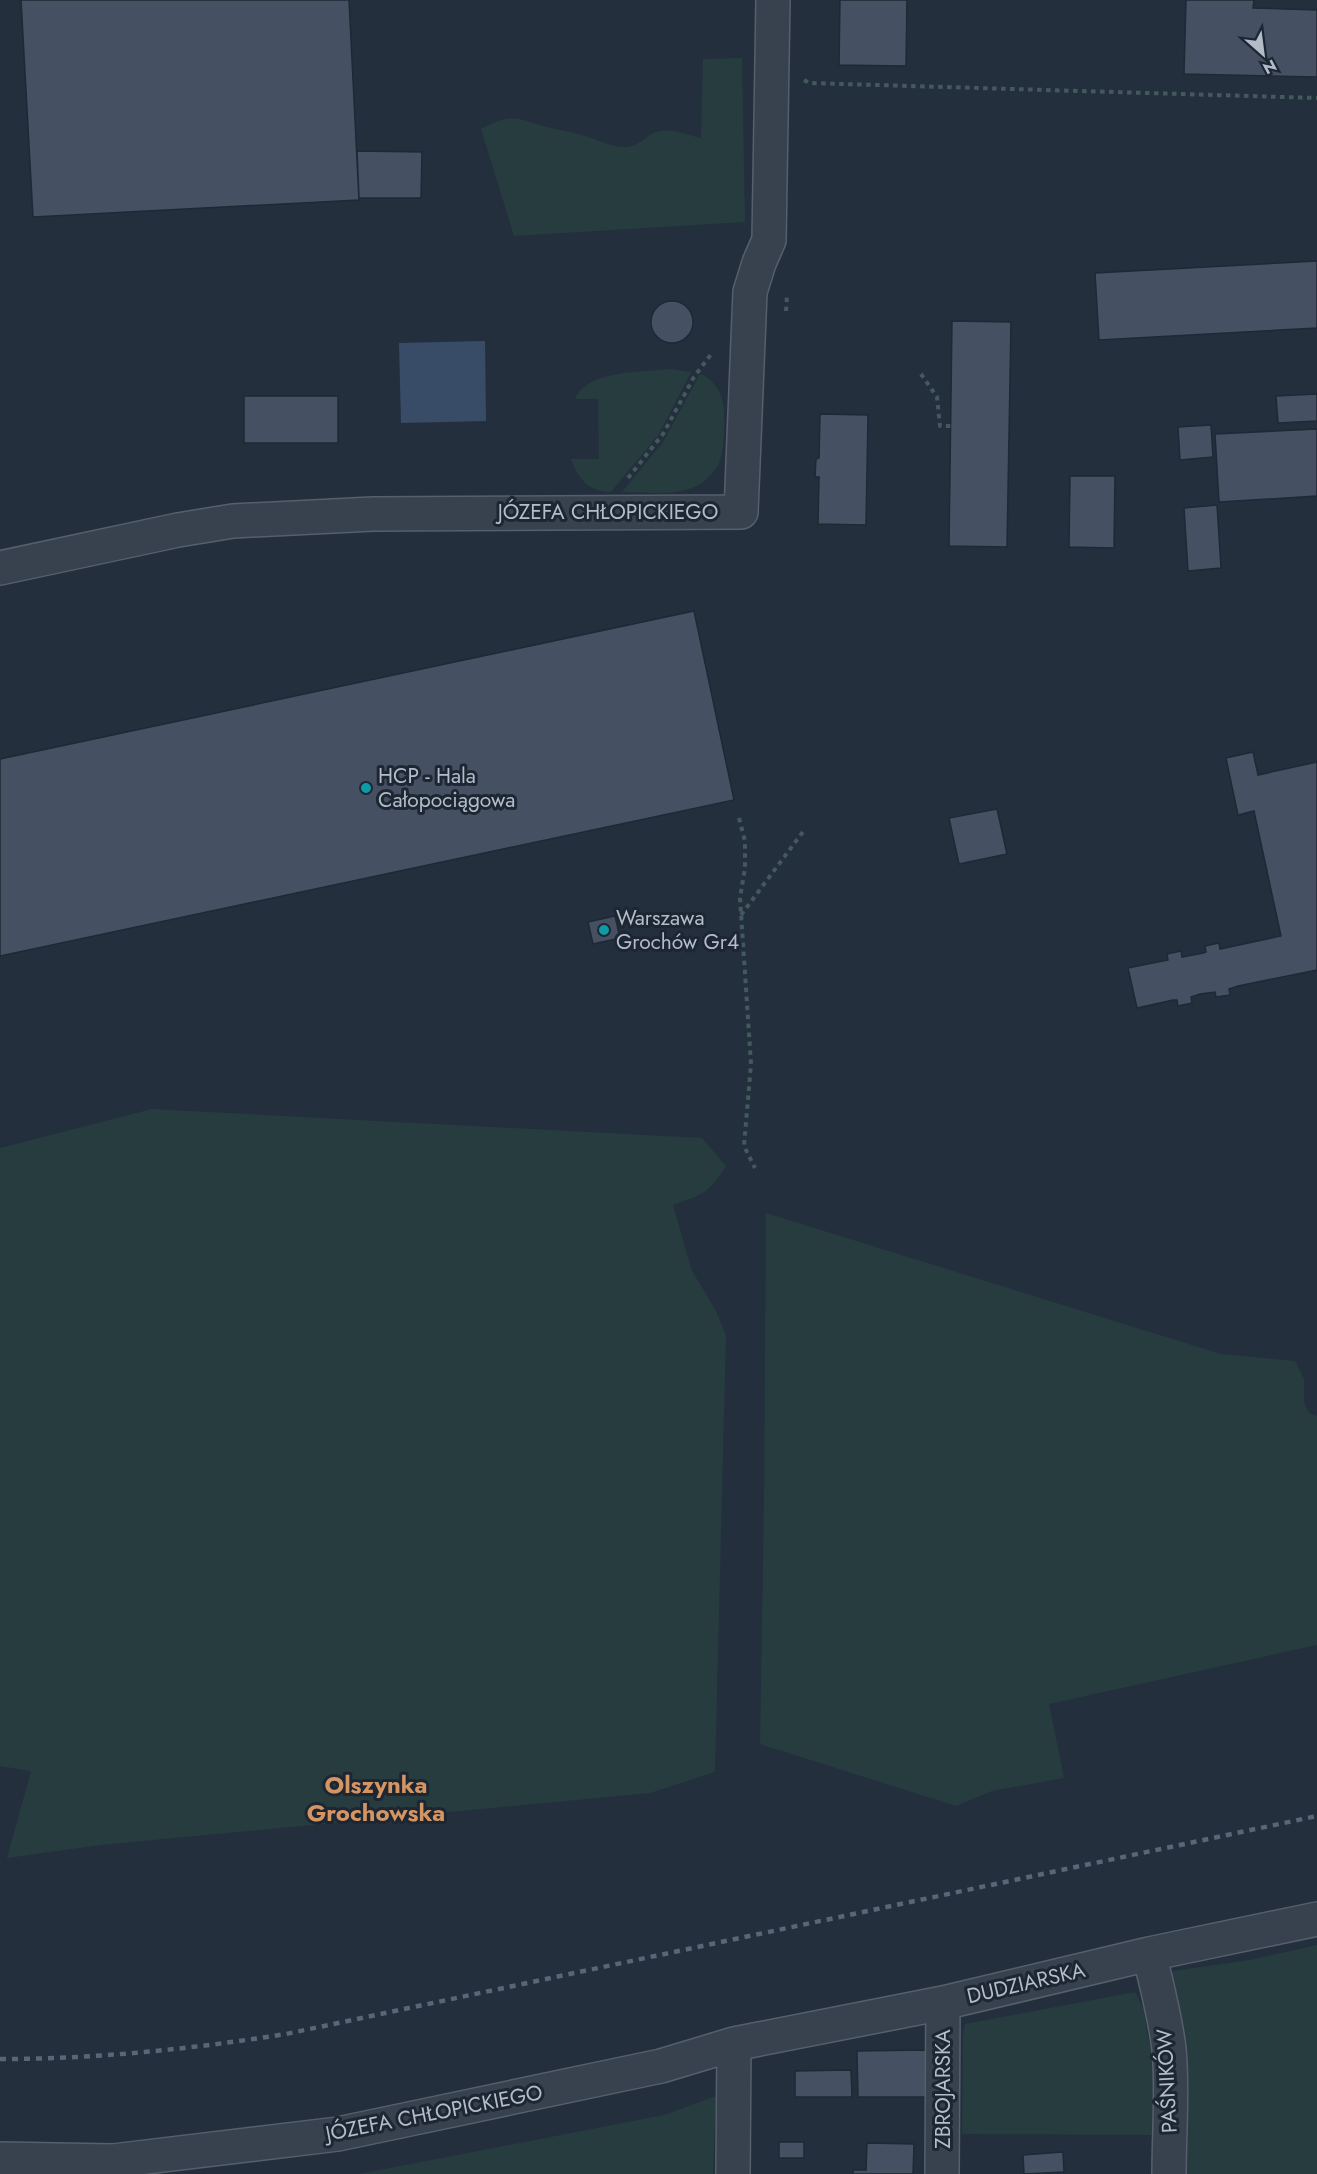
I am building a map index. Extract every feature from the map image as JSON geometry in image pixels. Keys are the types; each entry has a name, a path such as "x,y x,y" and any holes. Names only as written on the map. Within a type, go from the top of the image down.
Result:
{"street":[{"name":"JÓZEFA CHŁOPICKIEGO","path":"0,568 178,530 233,521 373,514 741,512 750,292 759,263 770,240 773,0"},
{"name":"DUDZIARSKA","path":"734,2044 943,2003 1149,1954 1317,1919"},
{"name":"PAŚNIKÓW","path":"1149,1954 1162,2006 1169,2048 1169,2174"},
{"name":"ZBROJARSKA","path":"942,2174 943,2003"},
{"name":"JÓZEFA CHŁOPICKIEGO","path":"0,2159 112,2161 338,2134 661,2066 734,2044"},
{"path":"733,2174 734,2044"}],"path":[{"path":"800,77 809,83 1317,98"},
{"path":"786,313 788,291"},
{"path":"609,512 616,492 663,434 694,376 712,353"},
{"path":"921,374 937,398 940,426 951,426"},
{"path":"739,818 745,841 746,868 740,898 751,1064 744,1146 755,1168"},
{"path":"741,915 805,829"}],"green space":[{"path":"742,58 745,222 514,236 481,129 502,120 516,119 623,147 629,147 652,134 667,130 701,138 703,59"},
{"path":"670,369 691,372 659,434 611,492 590,487 577,473 571,459 599,459 598,399 575,399 581,390 591,382 617,374"},
{"path":"700,374 714,384 723,404 723,444 718,465 703,482 684,490 664,493 622,492 663,442"},
{"path":"152,1109 702,1138 726,1166 704,1192 673,1205 692,1271 716,1311 726,1336 715,1772 650,1793 101,1845 7,1858 31,1771 0,1766 0,1148"},
{"path":"766,1213 1221,1354 1295,1361 1304,1379 1304,1403 1309,1413 1317,1416 1317,1645 1049,1704 1064,1778 992,1791 956,1806 760,1744"},
{"path":"1317,1945 1317,2174 1184,2174 1186,2056 1173,2036 1166,1986 1173,1971 1250,1960"},
{"path":"1135,1992 1144,2009 1147,2034 1156,2066 1155,2135 962,2134 965,2024"},
{"path":"716,2096 713,2174 359,2174 664,2115"}],"water":[{"path":"485,341 486,421 401,423 399,343"}],"building":[{"path":"21,0 349,0 359,200 33,217"},
{"path":"840,0 907,0 906,66 839,65"},
{"path":"1186,0 1254,0 1253,8 1317,10 1317,77 1184,74"},
{"path":"357,151 422,152 421,198 359,198"},
{"path":"1317,261 1317,328 1099,340 1095,273"},
{"path":"672,301 687,307 693,322 687,337 672,343 657,337 651,322 657,307"},
{"path":"952,321 1011,322 1007,547 949,546"},
{"path":"1317,394 1317,421 1278,423 1276,396"},
{"path":"244,396 338,396 338,443 244,443"},
{"path":"820,414 868,415 866,525 818,524 819,477 815,477 816,459 819,458"},
{"path":"1211,425 1213,457 1180,460 1178,427"},
{"path":"1317,429 1317,496 1219,502 1215,434"},
{"path":"1070,476 1115,476 1114,548 1069,547"},
{"path":"1217,505 1221,568 1188,571 1184,508"},
{"name":"HCP - Hala Całopociągowa","path":"694,611 734,800 0,956 0,759"},
{"path":"1253,752 1258,775 1317,762 1317,970 1238,986 1229,989 1230,995 1216,997 1215,992 1200,994 1191,997 1192,1003 1178,1006 1177,1000 1173,1000 1137,1008 1128,968 1168,960 1167,954 1181,951 1182,957 1203,953 1206,952 1205,946 1219,943 1220,949 1281,936 1254,811 1238,815 1226,758"},
{"path":"997,809 1007,854 959,864 949,818"},
{"name":"Warszawa Grochów Gr4","path":"615,916 620,938 593,944 588,922"},
{"path":"926,2050 926,2097 858,2097 857,2051"},
{"path":"851,2070 852,2097 795,2097 795,2071"},
{"path":"779,2142 804,2142 804,2158 779,2158"},
{"path":"867,2143 914,2144 913,2174 853,2174 853,2170 866,2170"},
{"path":"1063,2152 1064,2172 1024,2174 1023,2155"}],"railway":[{"path":"0,2059 143,2052 286,2034 1317,1816"}],"place":[{"name":"HCP - Hala Całopociągowa","path":"366,788"},
{"name":"Warszawa Grochów Gr4","path":"604,930"}],"district":[{"name":"Olszynka Grochowska","path":"376,1799"}]}
